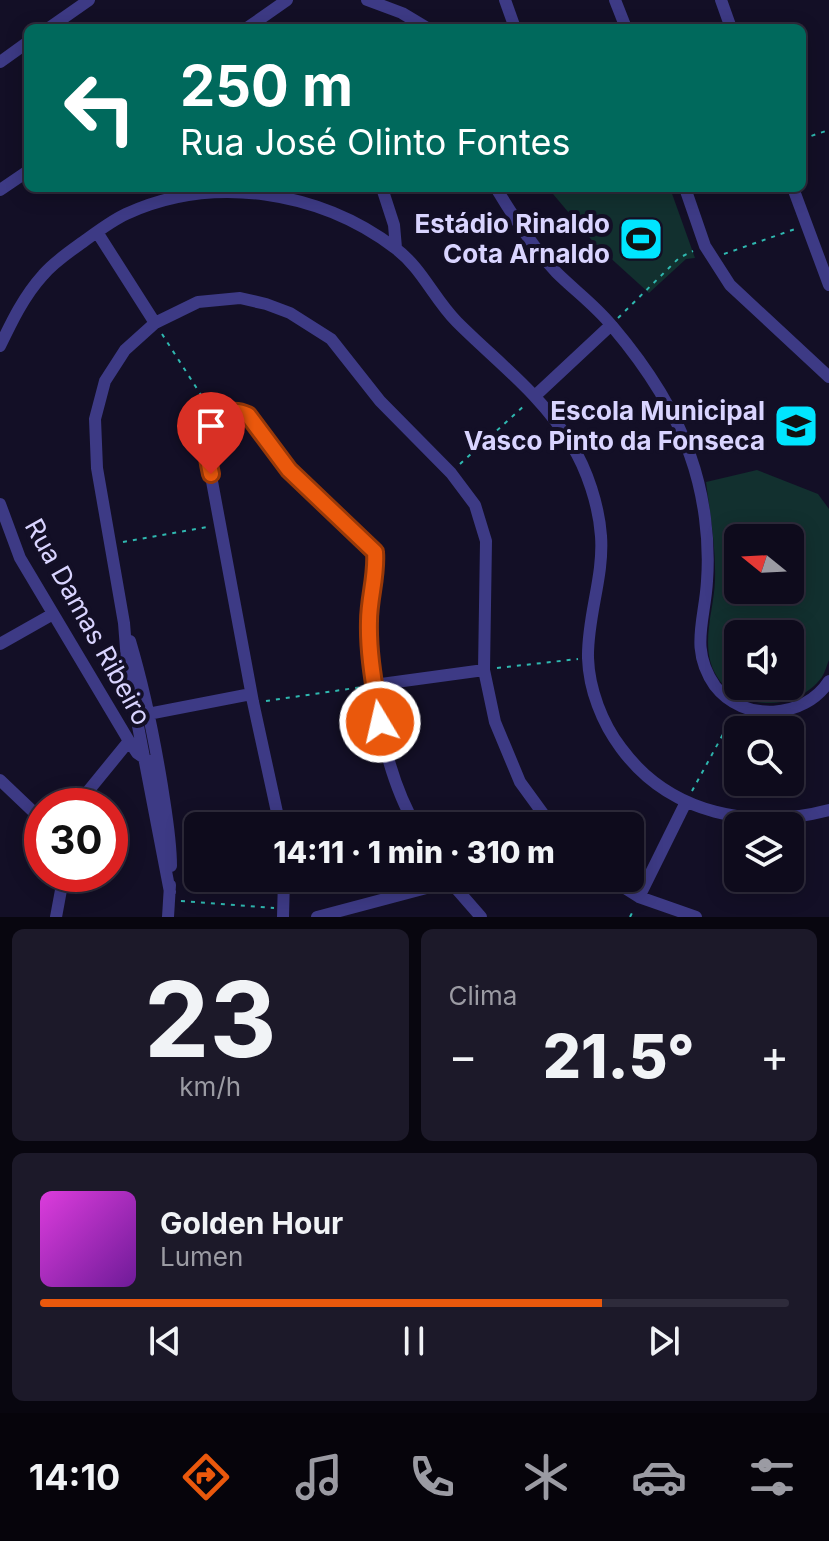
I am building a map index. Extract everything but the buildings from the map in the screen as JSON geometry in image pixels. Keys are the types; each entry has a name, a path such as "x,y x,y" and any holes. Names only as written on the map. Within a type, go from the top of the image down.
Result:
{"street":[{"path":"55,24 89,0"},
{"path":"253,24 287,0"},
{"path":"367,0 402,13 420,24"},
{"path":"505,0 514,24"},
{"path":"615,0 624,24"},
{"path":"721,0 730,24"},
{"path":"0,62 24,45"},
{"path":"0,190 24,174"},
{"path":"383,192 394,225 396,248"},
{"path":"498,192 517,225 537,251 611,325 657,386 691,456 700,488 706,537 707,580 699,645 703,662 716,687 738,706 769,713 801,706 814,698 829,681"},
{"path":"686,192 709,252 730,285 829,377"},
{"path":"795,192 829,285"},
{"path":"0,346 17,311 44,273 126,214 190,195 262,193 337,214 396,248 419,271 455,320 536,395 572,445 593,498 601,535 600,571 588,658 596,700 619,746 633,763 686,802 709,812 769,820 829,810"},
{"path":"97,232 155,323"},
{"path":"170,896 128,674 124,623 97,468 95,419 105,381 125,350 155,323 198,302 240,298 266,304 290,313 331,339 380,401 451,473 475,505 486,541 484,670 495,722 520,782 542,812"},
{"path":"536,395 611,325"},
{"path":"277,812 252,698 206,449 207,433 215,417 229,411 248,415 289,470 375,552 369,621 374,685 389,760 410,812"},
{"name":"Rua Damas Ribeiro","path":"0,504 20,558 129,741 144,757"},
{"path":"0,644 53,614"},
{"path":"124,623 141,678 169,831 168,917"},
{"path":"374,685 484,670"},
{"path":"128,674 141,708 148,714 252,698"},
{"path":"91,788 129,741"},
{"path":"144,757 153,764 162,790"},
{"path":"0,780 24,803"},
{"path":"639,897 686,802"},
{"path":"56,917 61,892"},
{"path":"283,913 284,892"},
{"path":"317,917 406,892"},
{"path":"459,892 481,917"},
{"path":"631,892 696,917"}],"path":[{"path":"806,138 829,130"},
{"path":"611,325 679,258 807,225"},
{"path":"155,323 215,417"},
{"path":"451,473 536,395"},
{"path":"112,544 220,525"},
{"path":"484,670 588,658"},
{"path":"252,698 374,685"},
{"path":"686,802 738,706"},
{"path":"170,896 283,913"}],"green space":[{"name":"Estádio Rinaldo Cota Arnaldo","path":"551,192 671,192 695,258 686,259 649,293 595,244"},
{"path":"757,470 818,494 829,509 829,660 822,677 804,693 804,620 724,620 724,685 713,669 708,645 715,568 706,482"},
{"path":"750,700 789,700 772,703"}],"place":[{"name":"Estádio Rinaldo Cota Arnaldo","path":"641,239"},
{"name":"Escola Municipal Vasco Pinto da Fonseca","path":"796,426"}],"route":[{"path":"211,474 206,449 207,433 215,417 229,411 240,411 248,415 289,470 375,552 369,621 380,722"}]}
